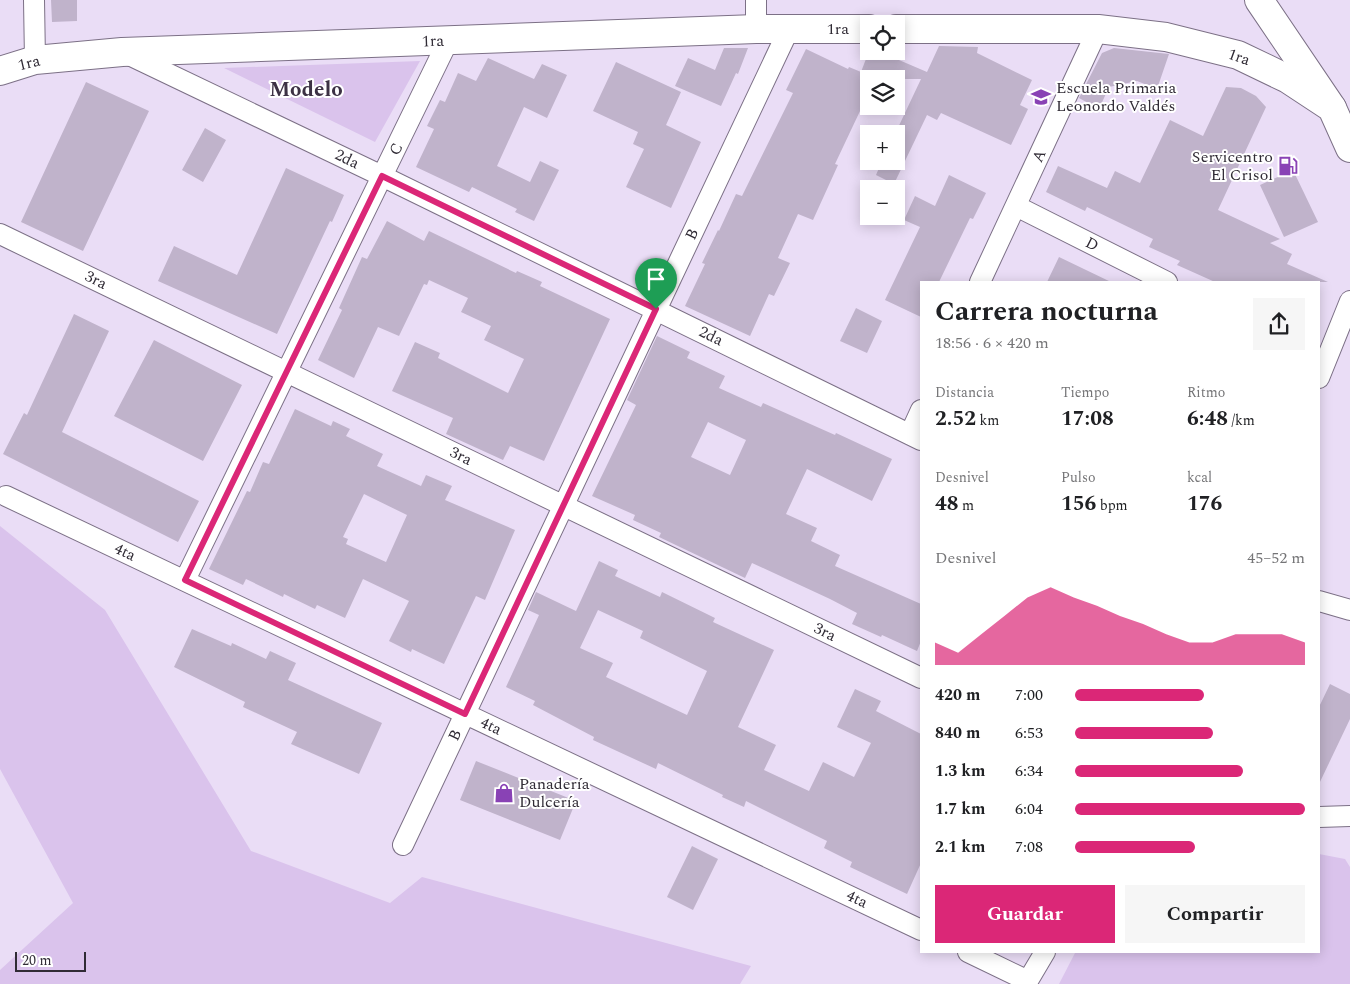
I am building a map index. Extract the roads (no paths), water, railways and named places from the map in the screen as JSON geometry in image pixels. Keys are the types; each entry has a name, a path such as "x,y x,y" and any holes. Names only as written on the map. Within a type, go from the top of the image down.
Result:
{"main road":[{"path":"1259,0 1332,108 1350,148"},
{"name":"1ra","path":"0,70 35,60 122,52 756,30 860,29"},
{"name":"1ra","path":"905,29 1098,29 1166,37 1238,55 1288,79 1332,108"}],"street":[{"path":"34,0 35,60"},
{"path":"756,0 756,30"},
{"name":"B","path":"403,845 789,29"},
{"name":"A","path":"980,281 1098,29"},
{"name":"C","path":"185,580 448,40"},
{"name":"2da","path":"122,52 382,176 916,437"},
{"name":"D","path":"1016,206 1165,281"},
{"name":"3ra","path":"0,234 920,678"},
{"path":"1321,367 1350,301"},
{"path":"916,437 920,415"},
{"name":"4ta","path":"6,496 920,930"},
{"path":"1320,601 1350,610"},
{"path":"1320,817 1350,816"},
{"path":"970,953 1027,982 1044,953"}],"place":[{"name":"Escuela Primaria Leonordo Valdés","path":"1041,97"},
{"name":"Servicentro El Crisol","path":"1288,166"},
{"name":"Panadería Dulcería","path":"504,793"}],"district":[{"name":"Modelo","path":"306,90"}]}
